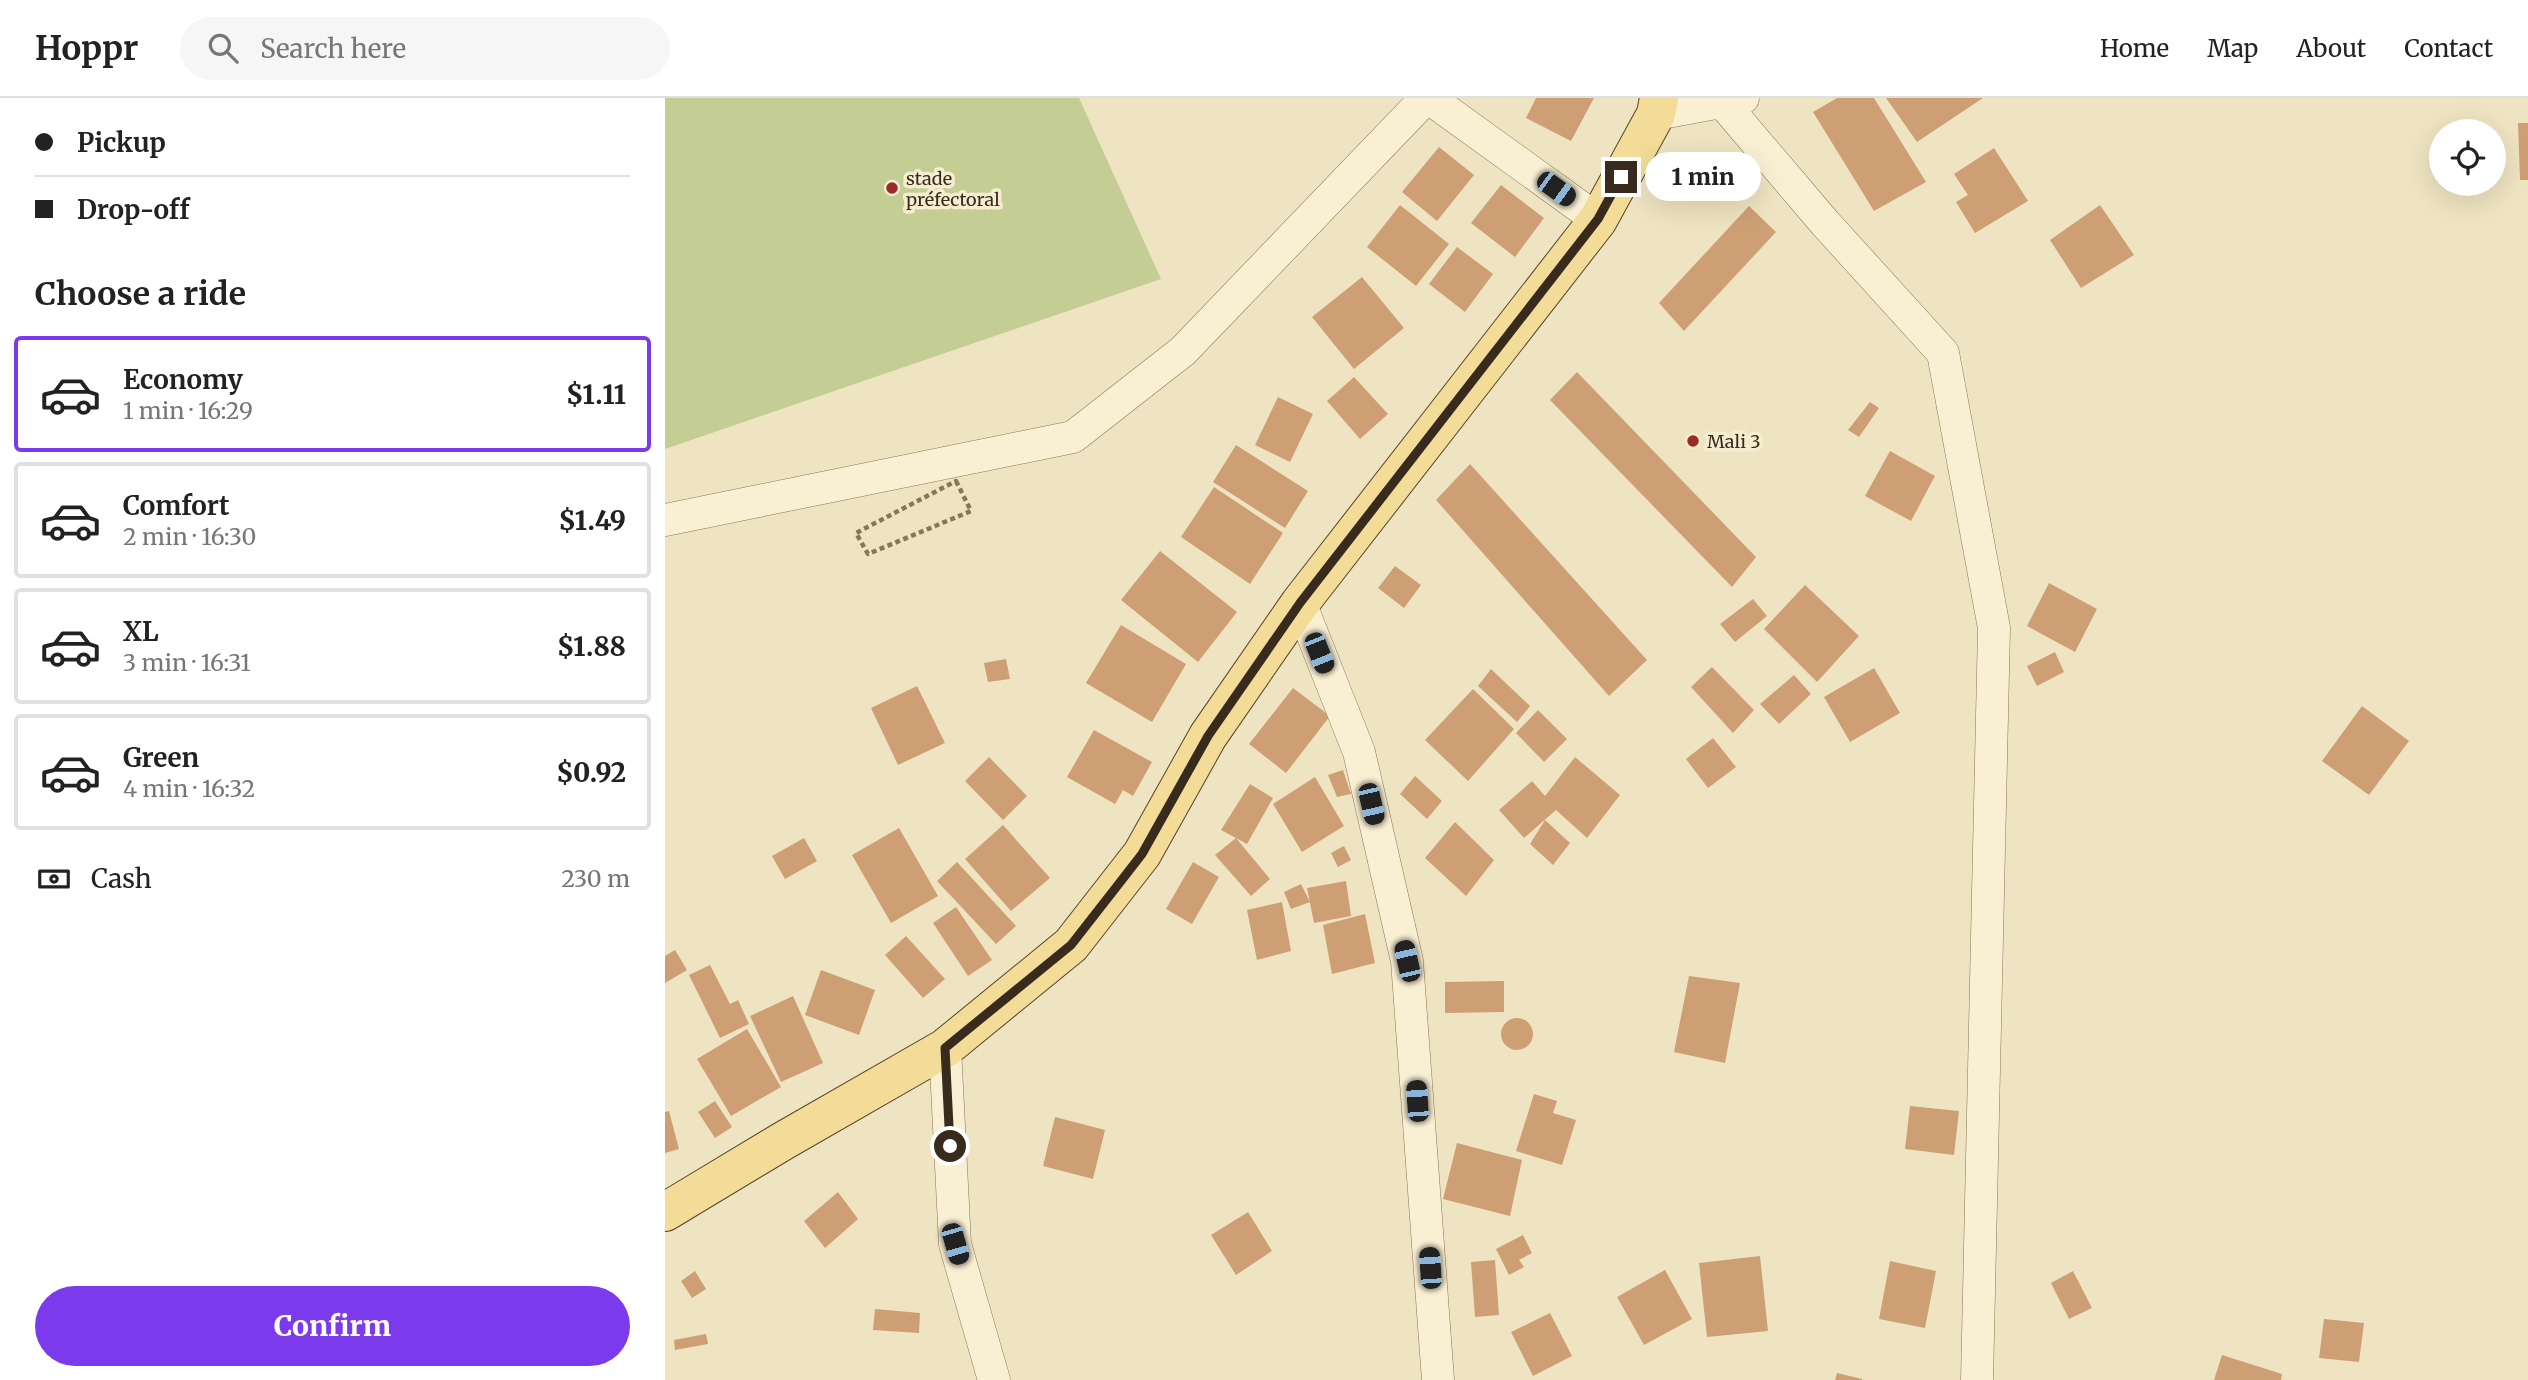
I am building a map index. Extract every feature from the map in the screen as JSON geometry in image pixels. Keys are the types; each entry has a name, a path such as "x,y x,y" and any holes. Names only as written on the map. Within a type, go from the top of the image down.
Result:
{"main road":[{"path":"665,1212 945,1048 1071,945 1142,854 1208,736 1300,603 1598,219 1658,106"}],"street":[{"path":"665,520 1073,437 1183,351 1428,98 1598,219"},
{"path":"1658,106 1734,100 1825,223 1943,353 1994,628 1977,1380"},
{"path":"1300,603 1359,752 1407,961 1439,1380"},
{"path":"945,1048 955,1244 994,1380"}],"path":[{"path":"856,533 868,554 971,511"}],"green space":[{"name":"stade préfectoral","path":"665,98 1079,98 1161,279 665,449"}],"building":[{"path":"1536,98 1594,98 1571,141 1526,118"},
{"path":"1837,98 1874,98 1926,182 1874,211 1813,112"},
{"path":"1886,98 1983,98 1917,142"},
{"path":"2518,123 2528,123 2528,180 2520,180"},
{"path":"1439,147 1474,175 1437,221 1402,192"},
{"path":"1994,148 2028,201 1975,233 1956,202 1968,195 1954,174"},
{"path":"1501,185 1544,218 1515,257 1471,223"},
{"path":"1400,205 1449,244 1416,286 1367,247"},
{"path":"2100,205 2134,255 2081,288 2050,240"},
{"path":"1749,206 1776,232 1684,331 1659,303"},
{"path":"1457,247 1493,274 1465,312 1429,284"},
{"path":"1362,277 1404,328 1354,369 1312,317"},
{"path":"1577,372 1756,557 1732,587 1550,400"},
{"path":"1354,377 1388,414 1360,439 1327,401"},
{"path":"1278,397 1313,414 1290,462 1255,445"},
{"path":"1870,402 1879,408 1859,437 1848,430"},
{"path":"1236,445 1308,491 1285,528 1213,482"},
{"path":"1890,451 1935,476 1911,521 1865,496"},
{"path":"1470,464 1647,660 1609,696 1436,500"},
{"path":"1214,487 1283,533 1250,584 1181,537"},
{"path":"1160,551 1237,612 1198,662 1121,600"},
{"path":"1395,566 1421,585 1404,608 1378,588"},
{"path":"2049,583 2097,609 2075,652 2027,626"},
{"path":"1805,585 1859,636 1817,682 1764,629"},
{"path":"1753,599 1767,616 1735,642 1720,624"},
{"path":"1121,625 1186,664 1152,722 1086,683"},
{"path":"2055,652 2064,672 2037,686 2027,666"},
{"path":"1006,659 1010,679 988,682 984,663"},
{"path":"1712,667 1754,710 1733,733 1691,687"},
{"path":"1874,668 1900,713 1850,742 1824,697"},
{"path":"1491,669 1530,706 1517,722 1478,686"},
{"path":"1794,675 1811,694 1779,724 1760,704"},
{"path":"917,686 945,743 898,765 871,708"},
{"path":"1293,688 1330,716 1286,773 1249,744"},
{"path":"1473,689 1514,729 1468,781 1425,740"},
{"path":"2362,706 2409,741 2369,795 2322,761"},
{"path":"1538,710 1567,739 1544,762 1516,733"},
{"path":"1094,730 1152,762 1133,796 1123,790 1115,804 1067,777"},
{"path":"1713,738 1736,767 1708,788 1686,759"},
{"path":"989,757 1027,796 1003,820 965,781"},
{"path":"1575,757 1620,795 1587,838 1556,810 1524,838 1499,810 1532,781 1545,796"},
{"path":"1343,770 1351,794 1337,797 1328,775"},
{"path":"1415,776 1442,801 1427,819 1400,794"},
{"path":"1315,777 1344,826 1302,852 1273,804"},
{"path":"1250,784 1273,798 1247,844 1221,830"},
{"path":"1545,820 1570,843 1553,865 1530,844"},
{"path":"1455,822 1494,860 1466,896 1425,858"},
{"path":"1003,825 1050,878 1011,911 965,859"},
{"path":"899,828 938,896 891,923 852,855"},
{"path":"804,838 817,861 785,879 772,856"},
{"path":"1236,838 1270,879 1251,896 1215,855"},
{"path":"1344,846 1351,860 1338,867 1331,853"},
{"path":"957,862 1016,926 996,944 937,881"},
{"path":"1193,862 1219,877 1192,924 1166,909"},
{"path":"1346,881 1351,916 1314,923 1307,888"},
{"path":"1301,884 1310,902 1291,909 1284,892"},
{"path":"1282,902 1291,951 1257,960 1247,910"},
{"path":"956,907 992,960 968,976 933,923"},
{"path":"1365,914 1375,963 1332,974 1323,925"},
{"path":"906,936 945,979 923,998 885,955"},
{"path":"675,950 687,970 665,983 665,956"},
{"path":"710,965 730,1004 738,1000 749,1024 720,1038 689,975"},
{"path":"821,970 875,990 859,1035 805,1015"},
{"path":"1689,976 1740,983 1725,1063 1674,1052"},
{"path":"1504,981 1504,1012 1445,1013 1445,982"},
{"path":"793,996 823,1063 781,1082 750,1016"},
{"path":"1517,1018 1528,1023 1533,1034 1528,1045 1517,1050 1506,1045 1501,1034 1506,1023"},
{"path":"747,1029 781,1087 731,1116 697,1059"},
{"path":"1534,1094 1557,1101 1553,1113 1576,1120 1562,1165 1516,1151"},
{"path":"715,1101 732,1127 715,1138 698,1112"},
{"path":"1910,1106 1959,1111 1954,1155 1905,1149"},
{"path":"669,1111 679,1149 665,1153 665,1112"},
{"path":"1055,1117 1105,1130 1093,1179 1043,1166"},
{"path":"1457,1143 1522,1160 1510,1216 1443,1199"},
{"path":"838,1192 858,1219 825,1248 804,1221"},
{"path":"1248,1212 1272,1251 1236,1275 1211,1235"},
{"path":"1523,1235 1532,1253 1519,1260 1524,1267 1509,1275 1496,1249"},
{"path":"1760,1256 1768,1331 1707,1337 1699,1263"},
{"path":"1495,1260 1499,1315 1475,1317 1471,1262"},
{"path":"1890,1261 1936,1271 1925,1328 1879,1319"},
{"path":"1665,1270 1692,1319 1644,1345 1617,1297"},
{"path":"695,1271 706,1289 692,1298 681,1281"},
{"path":"2073,1271 2092,1308 2069,1319 2051,1283"},
{"path":"875,1309 920,1313 919,1333 873,1330"},
{"path":"1550,1313 1572,1356 1533,1376 1511,1332"},
{"path":"2324,1319 2364,1323 2359,1362 2319,1358"},
{"path":"706,1334 708,1344 675,1350 674,1340"},
{"path":"2222,1355 2282,1374 2281,1380 2214,1380"},
{"path":"1837,1373 1862,1379 1862,1380 1835,1380"}],"place":[{"name":"stade préfectoral","path":"892,188"},
{"name":"Mali 3","path":"1693,441"}],"route":[{"path":"950,1146 945,1048 1071,945 1142,854 1208,736 1300,603 1598,219 1621,177"}]}
